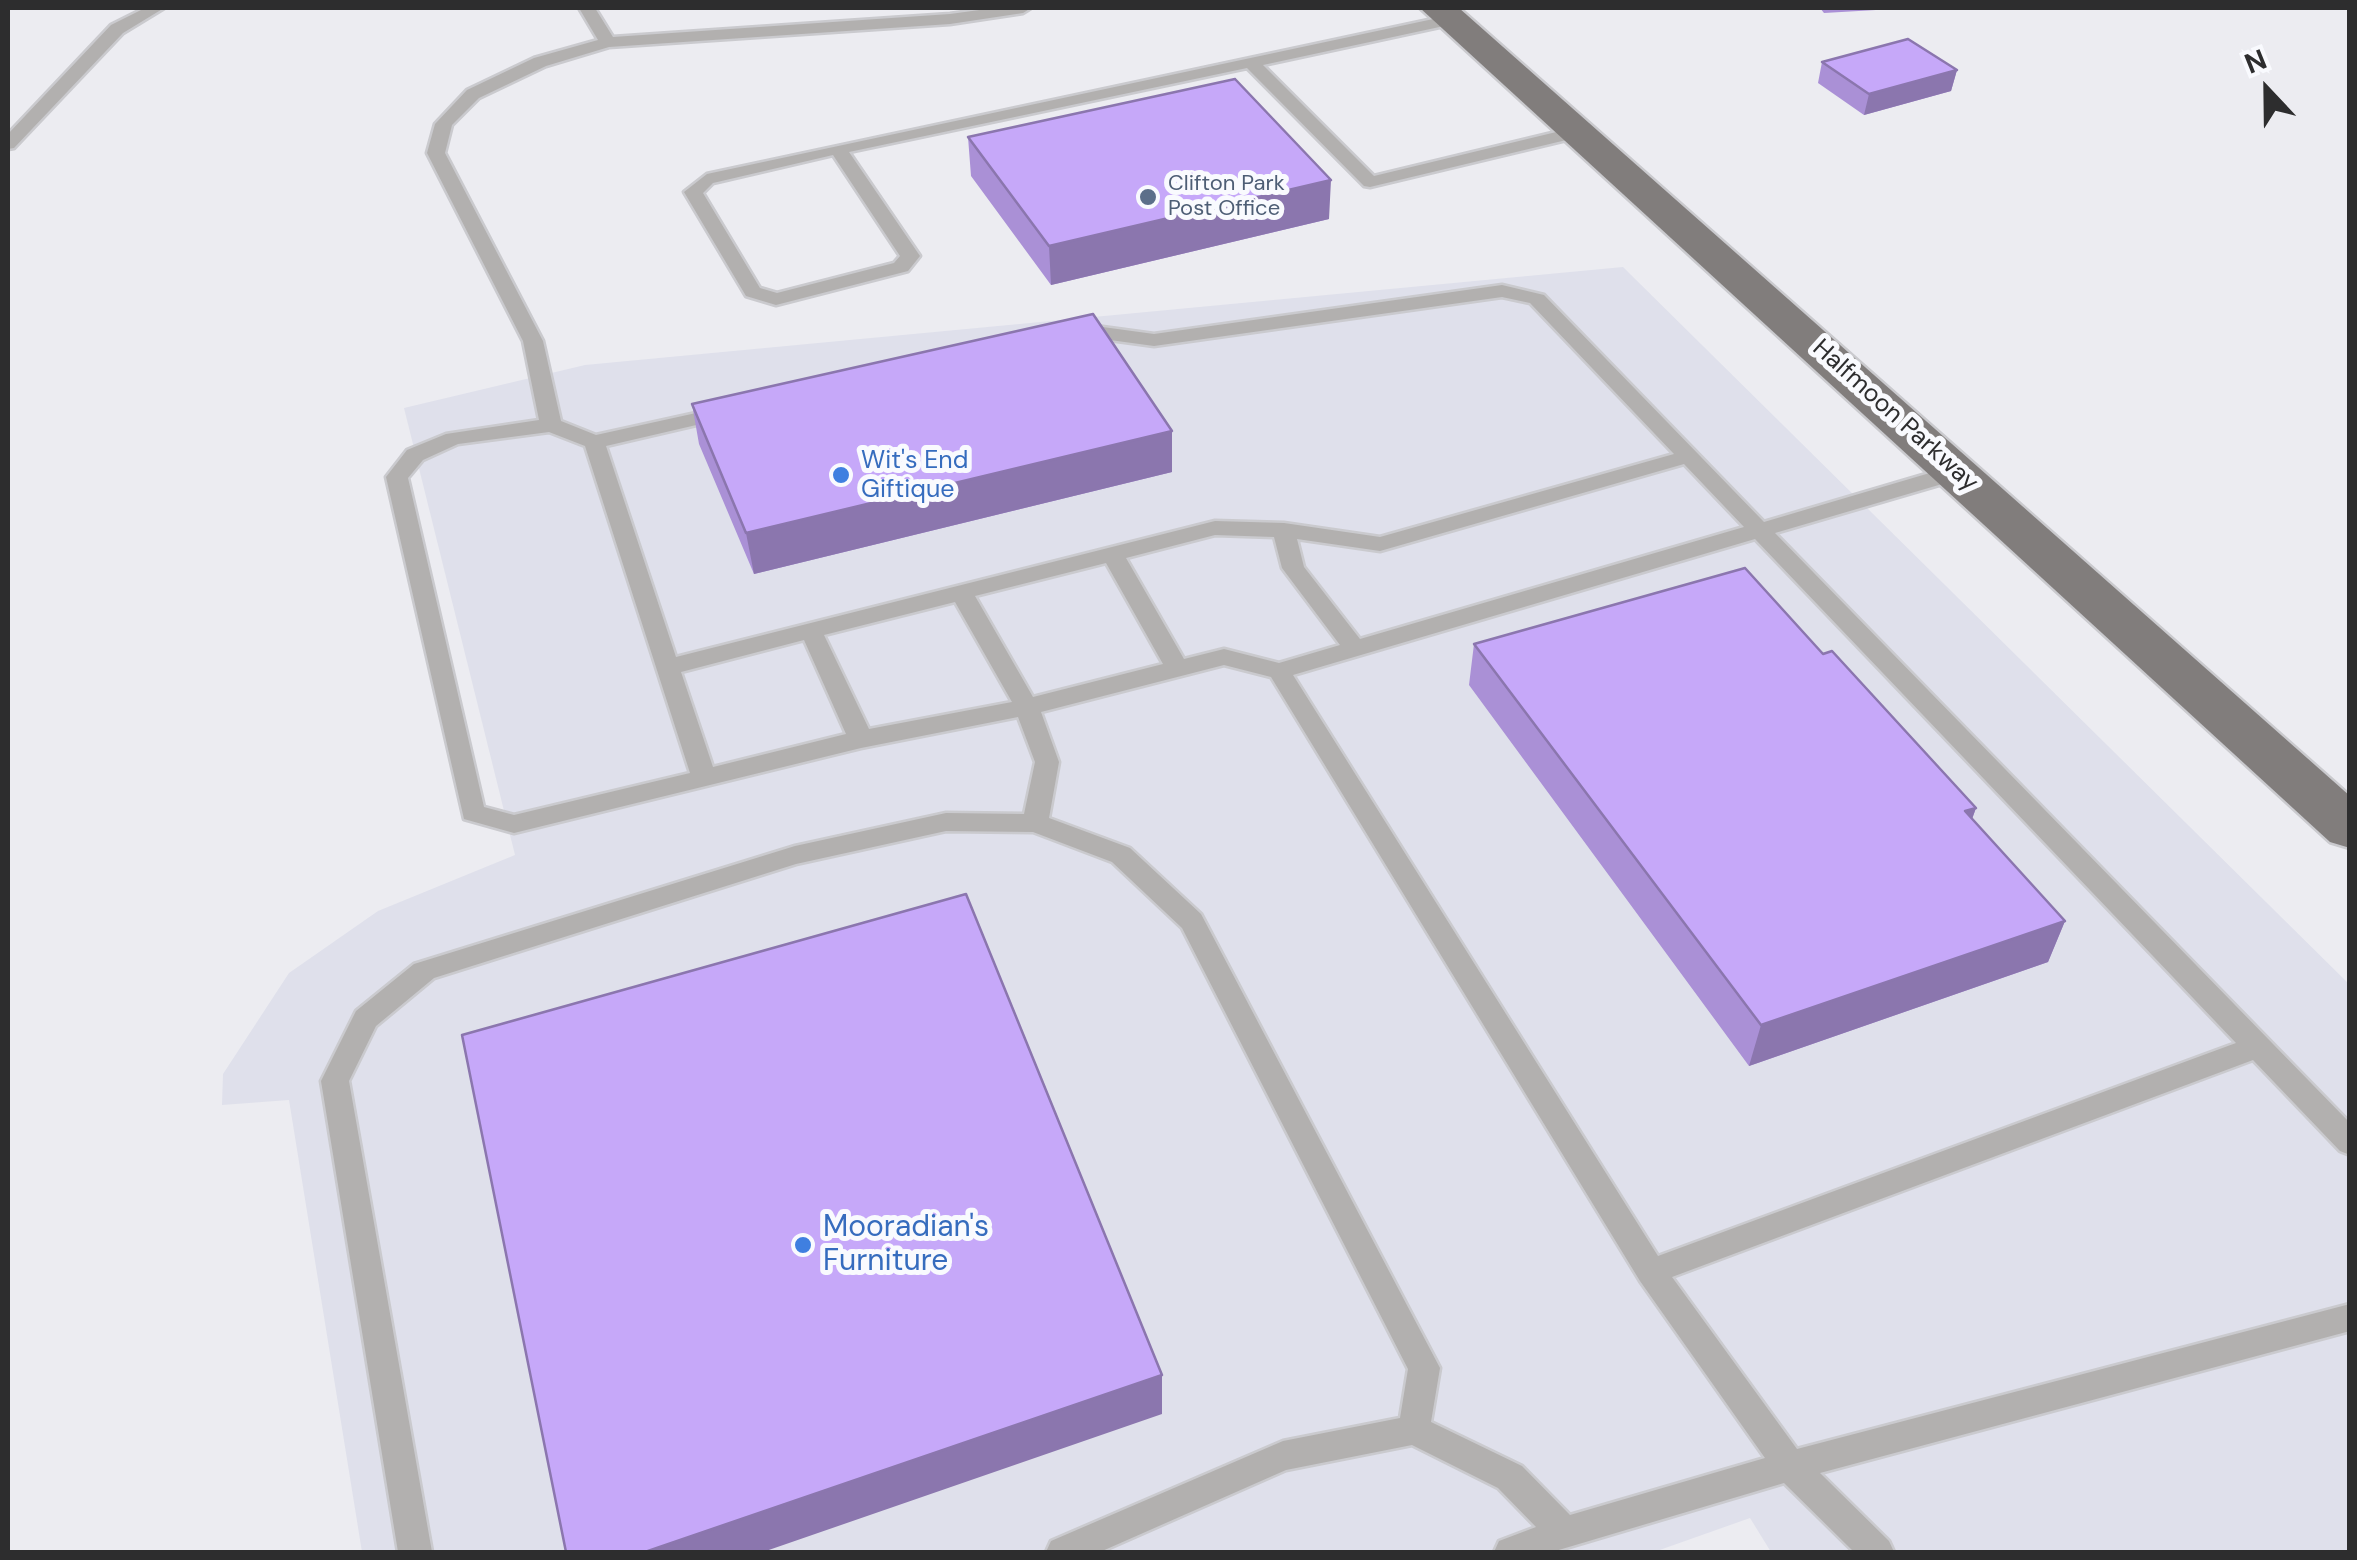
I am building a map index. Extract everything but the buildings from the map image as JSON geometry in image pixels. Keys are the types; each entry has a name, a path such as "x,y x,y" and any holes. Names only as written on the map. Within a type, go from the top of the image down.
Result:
{"main road":[{"name":"Halfmoon Parkway","path":"1445,14 2350,828"}],"lane":[{"path":"8,144 116,29 156,8"},
{"path":"587,8 608,42"},
{"path":"552,426 533,342 436,153 444,124 473,94 540,62 608,42 950,20 1023,8"},
{"path":"838,149 910,256 902,267 776,299 753,292 694,192 707,179 838,149 1250,61 1445,14"},
{"path":"1250,61 1370,182 1578,132"},
{"path":"1050,340 1088,331 1154,340 1502,290 1537,299 2350,1143"},
{"path":"746,408 594,442 552,426 453,438 416,455 397,477 473,813 514,824 861,739 1028,707 1224,657 1280,671 1958,472"},
{"path":"594,442 704,778"},
{"path":"668,667 1215,528 1284,530 1380,544 1690,456"},
{"path":"1284,530 1293,568 1355,649"},
{"path":"1112,553 1179,671"},
{"path":"962,594 1028,707 1046,762 1035,823"},
{"path":"812,632 861,739"},
{"path":"1280,671 1651,1272 1790,1466 1877,1552"},
{"path":"414,1552 335,1081 366,1020 424,972 795,855 946,822 1035,823 1121,855 1192,921 1424,1368 1414,1430"},
{"path":"1651,1272 2257,1046"},
{"path":"1511,1552 1564,1532 1790,1466 2350,1317"},
{"path":"1063,1552 1284,1456 1414,1430 1510,1477 1564,1532"}],"shaded area":[{"path":"1623,267 2349,984 2349,1552 1771,1552 1750,1518 1654,1552 362,1552 289,1100 222,1105 223,1074 289,973 378,911 515,855 404,408 585,365"}],"place":[{"name":"Clifton Park Post Office","path":"1148,197"},
{"name":"Wit's End Giftique","path":"841,475"},
{"name":"Mooradian's Furniture","path":"803,1245"}]}
